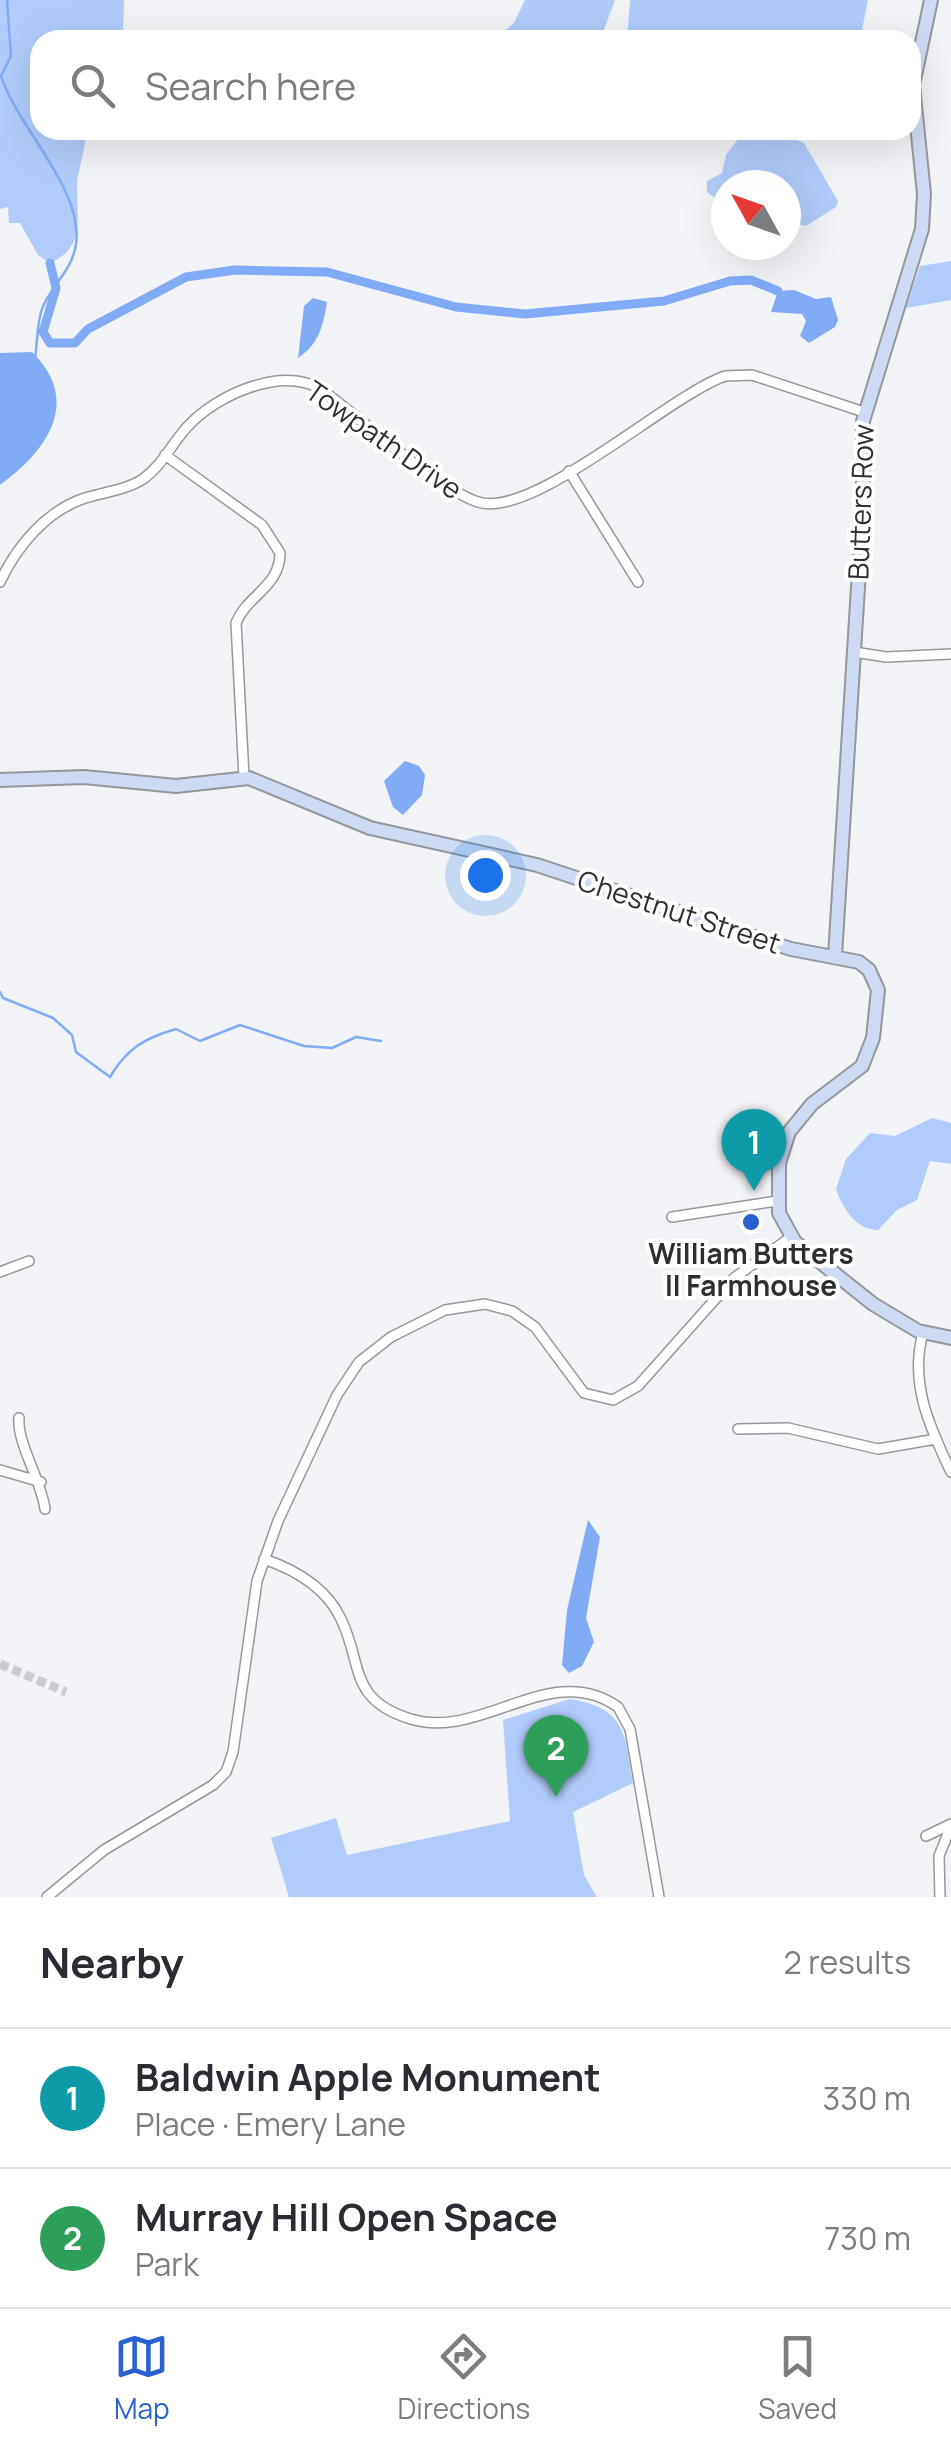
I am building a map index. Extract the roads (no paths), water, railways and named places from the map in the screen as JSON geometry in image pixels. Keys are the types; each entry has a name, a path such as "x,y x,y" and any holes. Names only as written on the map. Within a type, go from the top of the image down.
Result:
{"street":[{"name":"Butters Row","path":"921,47 931,0"},
{"name":"Butters Row","path":"835,956 864,412 922,229 924,194 919,140"},
{"name":"Towpath Drive","path":"0,582 19,549 51,516 87,498 141,480 205,412 268,382 288,379 319,388 482,504 512,503 704,385 730,375 752,375 864,412"},
{"path":"0,780 84,777 176,786 244,777 236,628 244,608 272,581 280,553 270,533 256,520 165,456"},
{"path":"569,471 638,582"},
{"path":"854,652 886,657 951,654"},
{"name":"Chestnut Street","path":"244,777 345,821 516,860 791,950 859,962 875,980 878,998 873,1038 862,1066 812,1104 789,1132 779,1164 777,1201 791,1238"},
{"path":"672,1217 777,1201"},
{"path":"47,1897 104,1850 206,1790 226,1772 238,1720 252,1597 264,1559 336,1395 360,1362 391,1338 456,1306 476,1303 504,1308 542,1333 584,1393 613,1400 644,1380 734,1278 791,1238 873,1304 923,1333 951,1338"},
{"path":"0,1272 29,1261"},
{"path":"923,1333 920,1387 951,1472"},
{"path":"19,1418 18,1430 40,1482 45,1510"},
{"path":"738,1430 788,1428 878,1449 936,1439"},
{"path":"0,1470 40,1482"},
{"path":"264,1559 298,1573 329,1600 345,1628 359,1679 377,1700 401,1716 448,1723 567,1689 618,1707 629,1724 659,1897"},
{"path":"926,1836 951,1825"},
{"path":"940,1897 938,1856 951,1825"}],"waterway":[{"path":"7,0 11,56 1,76 30,132"},
{"path":"35,140 70,202 76,244 65,272 41,312 35,359"},
{"path":"50,263 56,288 43,332 50,343 75,343 88,329 186,277 235,270 327,272 456,307 525,314 664,301 730,281 751,280 778,291"},
{"path":"0,992 3,998 53,1018 72,1035 76,1052 110,1077 138,1046 176,1029 200,1041 240,1025 304,1046 332,1048 356,1037 381,1041"}],"tunnel":[{"path":"0,1664 66,1692"}],"place":[{"name":"Baldwin Apple Monument","path":"754,1191"},
{"name":"William Butters II Farmhouse","path":"751,1222"},
{"name":"Murray Hill Open Space","path":"556,1797"}]}
